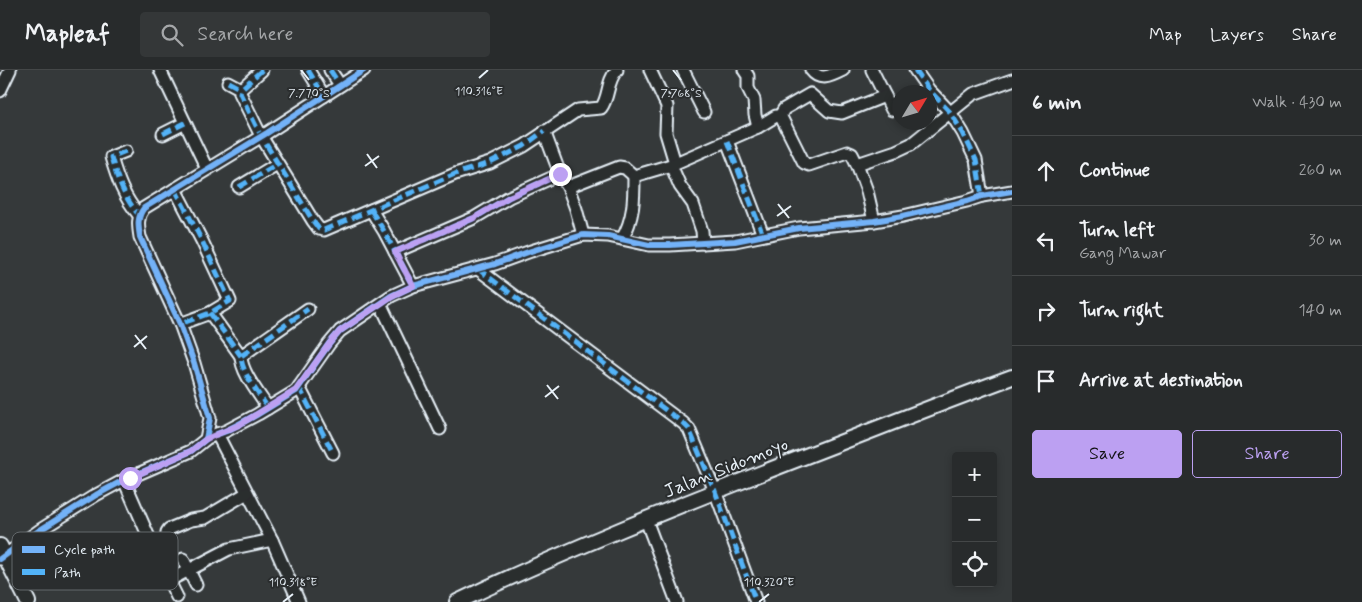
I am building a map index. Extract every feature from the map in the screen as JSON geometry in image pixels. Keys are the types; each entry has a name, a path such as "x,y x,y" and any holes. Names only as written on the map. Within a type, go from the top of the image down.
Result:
{"main road":[{"name":"Jalan Sidomoyo","path":"456,602 715,491 957,397 1012,378"},
{"path":"2,554 12,572"},
{"path":"22,590 28,602"}],"street":[{"path":"0,90 10,70"},
{"path":"160,70 207,169"},
{"path":"262,70 241,89 240,93 277,164 319,228 324,230 455,174 490,163 524,146 578,110 601,108 604,104 611,76 617,70"},
{"path":"308,70 324,96"},
{"path":"330,70 340,85"},
{"path":"299,602 272,540 247,493 211,437 210,418 203,391 180,324 140,237 139,214 149,204 324,96 340,85 351,73 364,70"},
{"path":"650,70 667,106 666,133 673,164 680,186 693,204 700,223 703,243"},
{"path":"683,70 704,112"},
{"path":"744,70 748,76 748,88 754,100 758,127"},
{"path":"810,70 817,77 823,78 831,77 843,70"},
{"path":"872,70 892,110"},
{"path":"916,70 929,90 950,112 963,133 976,160 982,196"},
{"path":"857,164 911,144 973,94 1012,80"},
{"path":"228,82 241,89"},
{"path":"634,176 673,164 758,127 776,116 780,116 784,109 810,94 829,111 842,112 885,96"},
{"path":"780,116 804,163 809,165 847,152 852,154 867,191 874,222"},
{"path":"163,134 185,123"},
{"path":"544,131 579,216 583,235"},
{"path":"727,140 763,236"},
{"path":"126,151 111,157 120,184 132,206 139,214"},
{"path":"239,187 277,164"},
{"path":"395,252 465,222 509,197 619,167 625,168 634,176 633,212 622,239"},
{"path":"175,188 229,298 229,304 180,324"},
{"path":"37,532 124,480 185,454 211,437 239,425 268,408 299,387 340,331 392,296 413,286 478,269 583,235 608,236 649,245 735,241 799,228 874,222 967,202 982,196 1012,191"},
{"path":"371,210 413,286"},
{"path":"478,269 683,423 693,437 756,602"},
{"path":"381,304 440,429"},
{"path":"241,356 308,309"},
{"path":"210,313 241,356 246,373 268,408"},
{"path":"299,387 333,454"},
{"path":"124,480 146,532"},
{"path":"166,532 191,520 205,518 247,493"},
{"path":"646,520 677,602"},
{"path":"178,576 229,549 272,540"},
{"path":"183,559 196,585"},
{"path":"173,590 177,597"}],"marked path":[{"path":"262,70 241,89 240,93 261,136 319,229 324,230 455,174 490,163 524,146 544,131"},
{"path":"308,70 324,96"},
{"path":"330,70 340,85"},
{"path":"915,70 929,90 950,112 963,133 976,160 982,196"},
{"path":"228,82 241,89"},
{"path":"163,134 185,123"},
{"path":"727,141 763,235"},
{"path":"126,151 111,157 122,188 129,202 139,215"},
{"path":"239,187 277,164"},
{"path":"395,252 474,218 509,197 560,174"},
{"path":"175,189 230,301 210,313 180,324"},
{"path":"371,210 413,286"},
{"path":"478,269 689,429 715,491 756,602"},
{"path":"268,408 247,376 241,356 308,309"},
{"path":"210,313 241,356"},
{"path":"299,387 333,453"}],"cycle path":[{"path":"37,532 96,495 124,480 191,451 206,439 210,418 194,363 180,324 140,237 139,221 144,208 267,133 364,70"},
{"path":"217,434 258,414 296,391 340,331 391,296 413,286 495,264 583,235 608,236 649,245 735,241 799,228 874,221 903,216 982,196 1012,191"},
{"path":"0,559 12,550"}],"route":[{"path":"130,478 191,451 206,439 239,425 296,390 340,331 392,296 413,286 395,252 474,218 509,197 560,174"}]}
